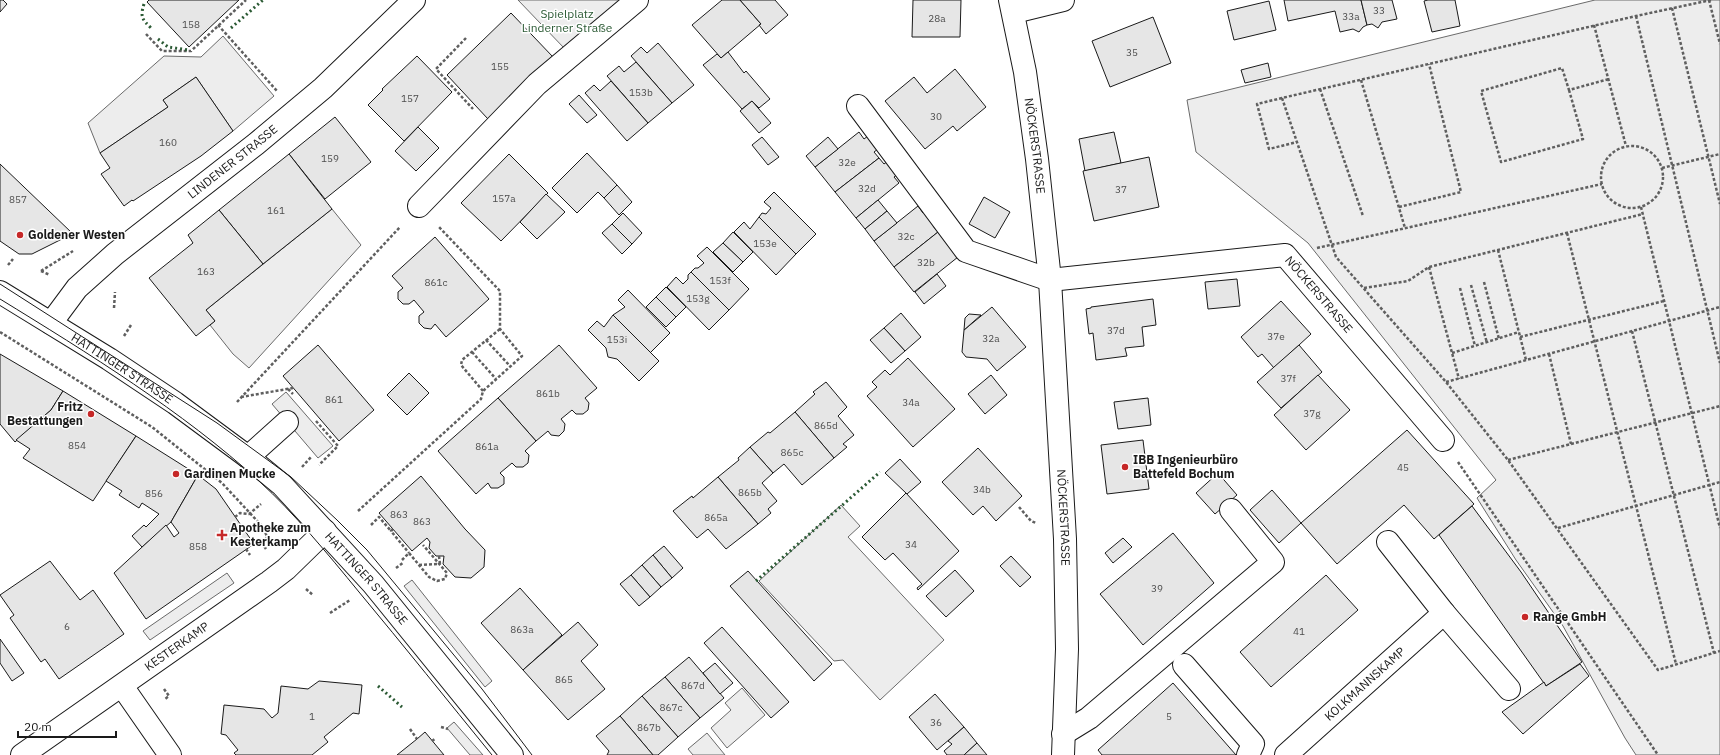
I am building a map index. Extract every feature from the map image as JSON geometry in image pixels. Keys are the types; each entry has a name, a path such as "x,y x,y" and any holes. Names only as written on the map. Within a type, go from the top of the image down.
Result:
{"street":[{"name":"LINDENER STRASSE","path":"51,323 77,288 115,254 256,144 323,88 414,0"},
{"path":"419,206 536,84 637,0"},
{"name":"NÖCKERSTRASSE","path":"1063,0 1012,6 1025,72 1037,159 1050,280 1065,539 1068,649 1063,745"},
{"path":"858,106 966,251 1050,280"},
{"name":"NÖCKERSTRASSE","path":"1050,280 1285,255 1443,440"},
{"name":"HATTINGER STRASSE","path":"0,292 175,403 248,457 282,485 373,584 512,755"},
{"path":"248,457 287,422"},
{"path":"1063,745 1089,718 1273,562 1231,510"},
{"name":"KESTERKAMP","path":"22,755 269,582 286,569 325,531"},
{"path":"1388,542 1444,613 1509,689"},
{"name":"KOLKMANNSKAMP","path":"1286,755 1444,613"},
{"path":"1184,666 1252,744 1248,755"},
{"path":"122,686 170,755"}],"path":[{"path":"146,34 162,51 191,51 246,0"},
{"path":"1297,142 1269,149 1257,104 1710,0 1720,44"},
{"path":"1672,8 1720,204"},
{"path":"1636,16 1720,363"},
{"path":"218,25 295,111"},
{"path":"1594,26 1626,146"},
{"path":"466,38 436,70 492,130"},
{"path":"1399,206 1461,192 1429,64"},
{"path":"1562,68 1569,90 1583,139 1502,162 1481,91 1562,68"},
{"path":"1569,90 1609,79"},
{"path":"1361,80 1405,228"},
{"path":"1320,89 1363,216"},
{"path":"1282,98 1336,257 1446,382 1508,460 1658,670 1720,651"},
{"path":"1626,146 1640,146 1652,152 1661,163 1662,168 1664,176 1661,189 1653,200 1641,207 1631,208 1621,206 1612,201 1602,184 1602,171 1606,160 1615,151 1626,146"},
{"path":"1662,168 1720,154"},
{"path":"1285,255 1602,184"},
{"path":"237,402 240,397 419,206 500,291 500,329 522,356 483,391 481,399 358,511"},
{"path":"1641,207 1720,528"},
{"path":"1363,288 1408,281 1429,267 1643,214"},
{"path":"1567,232 1676,664"},
{"path":"1498,250 1526,360"},
{"path":"1429,267 1459,379"},
{"path":"42,271 51,276"},
{"path":"1484,282 1499,339"},
{"path":"1471,285 1487,343"},
{"path":"1460,288 1475,346"},
{"path":"1520,337 1664,301"},
{"path":"1446,382 1720,307"},
{"path":"125,334 131,325"},
{"path":"483,391 461,365 462,360 500,329"},
{"path":"1632,331 1714,653"},
{"path":"0,332 152,427 222,483 266,533 264,546"},
{"path":"1452,353 1519,332"},
{"path":"486,340 510,366"},
{"path":"472,352 496,379"},
{"path":"1548,354 1572,444"},
{"path":"240,397 293,388"},
{"path":"288,389 298,400"},
{"path":"1508,460 1720,406"},
{"path":"313,418 338,446 319,464"},
{"path":"1443,440 1658,755"},
{"path":"304,466 311,457"},
{"path":"1558,528 1720,482"},
{"path":"235,517 240,513 249,514 253,511"},
{"path":"371,525 379,517 392,530 429,577 437,581 445,579 447,573 423,545"},
{"path":"246,549 250,555"},
{"path":"399,565 409,553"},
{"path":"440,556 440,564"},
{"path":"419,565 440,564"},
{"path":"305,588 313,595"},
{"path":"330,612 344,604"},
{"path":"441,727 448,729"},
{"path":"410,729 417,739"},
{"path":"432,741 436,738"}],"shaded area":[{"name":"Spielplatz Linderner Straße","path":"518,0 626,0 565,49"},
{"path":"1595,0 1720,0 1720,755 1636,755 1625,738 1563,626 1516,560 1477,498 1496,480 1308,243 1196,152 1187,100"},
{"path":"223,36 274,96 233,131 196,77 163,100 168,107 100,153 88,123 164,56 201,57"},
{"path":"332,209 361,245 249,368 233,354 210,325 215,321 206,310"},
{"path":"286,392 333,446 318,458 272,404"},
{"path":"841,505 860,526 848,537 944,640 880,700 843,660 834,661 759,581"},
{"path":"227,573 234,583 150,640 143,631"},
{"path":"412,580 492,681 485,687 404,586"},
{"path":"742,688 765,715 727,748 711,728 731,710 725,703"},
{"path":"454,722 483,755 470,755 447,728"},
{"path":"707,733 725,755 693,755 688,749"}],"building":[{"path":"0,0 3,0 7,4 0,12"},
{"path":"149,0 239,0 189,47 147,2"},
{"path":"722,0 740,0 761,24 721,58 692,25"},
{"path":"740,0 775,0 788,15 766,34 759,25 761,24"},
{"path":"913,0 961,0 960,37 912,37"},
{"path":"1284,0 1361,0 1367,25 1359,32 1353,29 1340,32 1335,11 1288,21"},
{"path":"1361,0 1392,0 1397,19 1382,22 1378,28 1372,24 1367,25"},
{"path":"1455,0 1460,26 1432,32 1424,1"},
{"path":"1269,1 1276,30 1234,40 1227,11"},
{"path":"511,13 553,57 488,119 447,75"},
{"path":"1153,17 1171,63 1110,87 1092,41"},
{"path":"658,43 694,85 672,103 631,56 641,47 647,53"},
{"path":"728,52 744,73 746,71 770,99 759,108 752,101 742,109 703,65 717,54 721,58"},
{"path":"417,56 452,92 404,141 368,105 383,90 382,89"},
{"path":"636,62 672,103 648,123 607,76 619,66 624,72"},
{"path":"1268,63 1271,77 1245,83 1241,70"},
{"path":"955,69 986,107 957,131 953,126 925,149 885,101 914,77 927,93"},
{"path":"196,77 233,131 201,156 124,206 101,174 110,168 100,153 168,107 163,100"},
{"path":"611,81 648,123 627,141 585,93 594,85 600,91"},
{"path":"579,95 597,115 587,123 569,104"},
{"path":"752,101 771,123 759,133 740,111"},
{"path":"335,117 371,162 325,199 289,154"},
{"path":"418,127 439,148 416,171 395,151"},
{"path":"859,132 864,139 868,136 878,149 874,152 879,158 835,192 815,167"},
{"path":"1114,132 1121,163 1085,171 1079,139"},
{"path":"762,137 779,157 768,165 752,145"},
{"path":"828,137 838,149 815,167 806,156"},
{"path":"587,153 617,185 604,198 598,192 577,213 552,188"},
{"path":"289,154 332,209 263,264 219,210"},
{"path":"509,154 548,193 501,241 461,203"},
{"path":"1149,157 1159,207 1094,221 1083,171"},
{"path":"879,158 884,164 888,161 898,174 894,177 899,183 856,218 835,192"},
{"path":"0,164 72,234 32,254 19,254 0,241"},
{"path":"617,185 632,202 619,215 604,198"},
{"path":"774,192 816,234 796,254 759,217 762,213 766,214 771,208 764,202"},
{"path":"546,194 565,212 537,239 520,222"},
{"path":"984,197 1010,212 995,238 969,224"},
{"path":"878,200 887,211 865,229 856,218"},
{"path":"918,206 923,213 927,210 937,223 933,226 938,232 894,267 874,241"},
{"path":"219,210 263,264 206,310 215,321 196,336 149,278 193,243 188,235"},
{"path":"887,211 897,223 874,241 865,229"},
{"path":"623,213 642,233 632,244 612,224"},
{"path":"759,217 796,254 776,275 734,232 744,222 750,229"},
{"path":"612,224 632,244 622,254 602,233"},
{"path":"733,232 753,252 743,262 723,243"},
{"path":"938,232 958,257 914,292 894,267"},
{"path":"435,237 489,299 446,337 435,324 431,329 424,328 419,323 419,316 424,312 414,300 409,304 403,304 398,299 398,292 403,288 392,276"},
{"path":"723,243 743,262 733,272 713,252"},
{"path":"707,247 749,289 729,310 691,272 704,263 697,256"},
{"path":"691,272 729,310 709,330 667,287 676,277 683,284 688,279 688,275"},
{"path":"937,274 946,286 924,304 915,292"},
{"path":"1237,279 1240,306 1208,309 1205,282"},
{"path":"666,287 686,307 676,317 656,297"},
{"path":"628,290 670,333 650,353 613,315 625,307 618,300"},
{"path":"656,297 676,317 666,327 646,307"},
{"path":"1153,299 1156,325 1142,327 1144,346 1125,348 1127,356 1096,360 1093,333 1089,334 1086,309 1091,307"},
{"path":"1281,301 1311,334 1274,368 1262,354 1258,357 1241,337"},
{"path":"992,307 1026,347 997,371 987,359 966,357 962,352 964,330"},
{"path":"901,313 921,337 905,351 884,328"},
{"path":"969,314 981,315 964,330 965,318"},
{"path":"613,315 659,361 639,381 617,359 608,357 606,348 588,330 597,321 604,327"},
{"path":"884,328 905,351 891,363 870,340"},
{"path":"318,345 374,410 339,441 283,376"},
{"path":"559,345 597,388 585,398 589,403 588,410 583,414 576,414 572,410 561,419 565,424 564,431 559,436 551,435 548,431 536,441 498,398"},
{"path":"1299,345 1322,372 1281,408 1257,382"},
{"path":"0,354 63,391 51,410 15,442 0,424"},
{"path":"908,358 955,409 913,447 867,396 877,387 872,382 885,370 890,375"},
{"path":"409,373 429,393 407,415 387,395"},
{"path":"991,375 1007,395 985,414 968,394"},
{"path":"1318,375 1350,410 1306,450 1274,415"},
{"path":"826,382 847,407 838,416 854,435 843,444 847,447 834,458 795,412 815,394 813,392"},
{"path":"63,391 136,436 93,501 23,458 30,449 16,440 51,410"},
{"path":"498,398 536,441 525,451 529,455 528,463 523,467 516,467 512,463 500,473 504,477 504,484 498,488 491,488 488,483 476,494 438,451"},
{"path":"1148,398 1151,425 1118,429 1114,402"},
{"path":"795,412 834,458 802,485 784,464 773,473 750,447 768,432 770,433"},
{"path":"1407,430 1474,504 1434,539 1404,505 1337,564 1301,523"},
{"path":"136,436 198,475 171,522 142,547 132,536 144,525 146,527 159,514 142,503 139,508 119,495 122,491 106,481"},
{"name":"IBB Ingenieurbüro Battefeld Bochum","path":"1143,440 1149,489 1107,494 1101,445"},
{"path":"750,447 773,473 762,483 777,501 768,509 771,513 758,524 718,477 739,460 738,458"},
{"path":"978,448 1022,496 996,521 983,506 973,515 942,482"},
{"path":"900,459 921,482 907,494 885,473"},
{"path":"1218,473 1237,495 1215,514 1196,493"},
{"path":"198,475 216,489 254,544 146,619 114,573 166,525 174,537 179,533 171,522"},
{"path":"421,476 465,529 485,550 484,567 471,578 455,577 443,564 444,556 436,556 429,548 430,542 427,538 412,551 379,513"},
{"path":"718,477 758,524 726,549 708,529 697,538 673,511 692,496 693,498"},
{"path":"1272,490 1301,523 1279,543 1250,510"},
{"path":"906,493 959,551 918,590 917,588 922,584 893,553 885,560 862,537"},
{"name":"Range GmbH","path":"1472,506 1521,572 1582,662 1546,686 1439,535"},
{"path":"1173,533 1214,583 1143,645 1100,594"},
{"path":"1123,538 1132,547 1113,563 1105,553"},
{"path":"664,546 683,568 672,578 653,555"},
{"path":"653,555 672,578 661,587 642,565"},
{"path":"1011,556 1031,577 1020,587 1000,566"},
{"path":"50,561 80,600 93,590 124,634 59,679 45,659 41,662 10,618 14,615 0,595"},
{"path":"642,565 661,587 650,597 631,575"},
{"path":"955,570 974,591 946,617 926,596"},
{"path":"748,571 832,664 814,681 730,586"},
{"path":"631,575 650,597 639,606 620,584"},
{"path":"1326,575 1358,610 1271,687 1240,652"},
{"path":"520,588 562,635 523,670 481,623"},
{"path":"578,622 598,645 581,661 605,689 568,720 523,670"},
{"path":"722,627 789,702 771,718 704,643"},
{"path":"0,639 24,673 12,681 0,663"},
{"path":"689,657 724,698 700,718 665,677"},
{"path":"715,663 733,683 720,694 703,673"},
{"path":"1580,664 1589,676 1523,734 1502,712 1544,682 1546,686"},
{"path":"665,677 700,718 678,737 642,696"},
{"path":"319,681 362,685 359,714 353,713 324,737 328,742 312,755 236,755 234,753 238,750 226,735 221,734 224,705 264,709 272,718 278,713 281,686 308,689"},
{"path":"1173,683 1236,755 1102,755 1098,750"},
{"path":"935,694 964,727 937,750 909,717"},
{"path":"642,696 678,737 658,755 653,755 620,716"},
{"path":"620,716 653,755 607,755 609,751 596,736"},
{"path":"964,727 977,743 964,755 947,755 944,751 952,744 948,741"},
{"path":"425,732 444,755 397,755 417,739"},
{"path":"977,743 987,755 964,755"}],"tram line":[{"path":"0,284 217,423 291,477 367,550 482,689 532,755"},
{"path":"0,299 67,340 134,384 229,455 259,481 298,520 323,548 492,755"}],"hedge":[{"path":"231,28 263,0"},
{"path":"144,4 142,15 151,28"},
{"path":"158,39 168,47 188,50"},
{"path":"756,581 880,472"},
{"path":"378,686 402,707"}],"place":[{"name":"Goldener Westen","path":"20,235"},
{"name":"Fritz Bestattungen","path":"91,414"},
{"name":"IBB Ingenieurbüro Battefeld Bochum","path":"1125,467"},
{"name":"Gardinen Mucke","path":"176,474"},
{"name":"Apotheke zum Kesterkamp","path":"222,535"},
{"name":"Range GmbH","path":"1525,617"}]}
